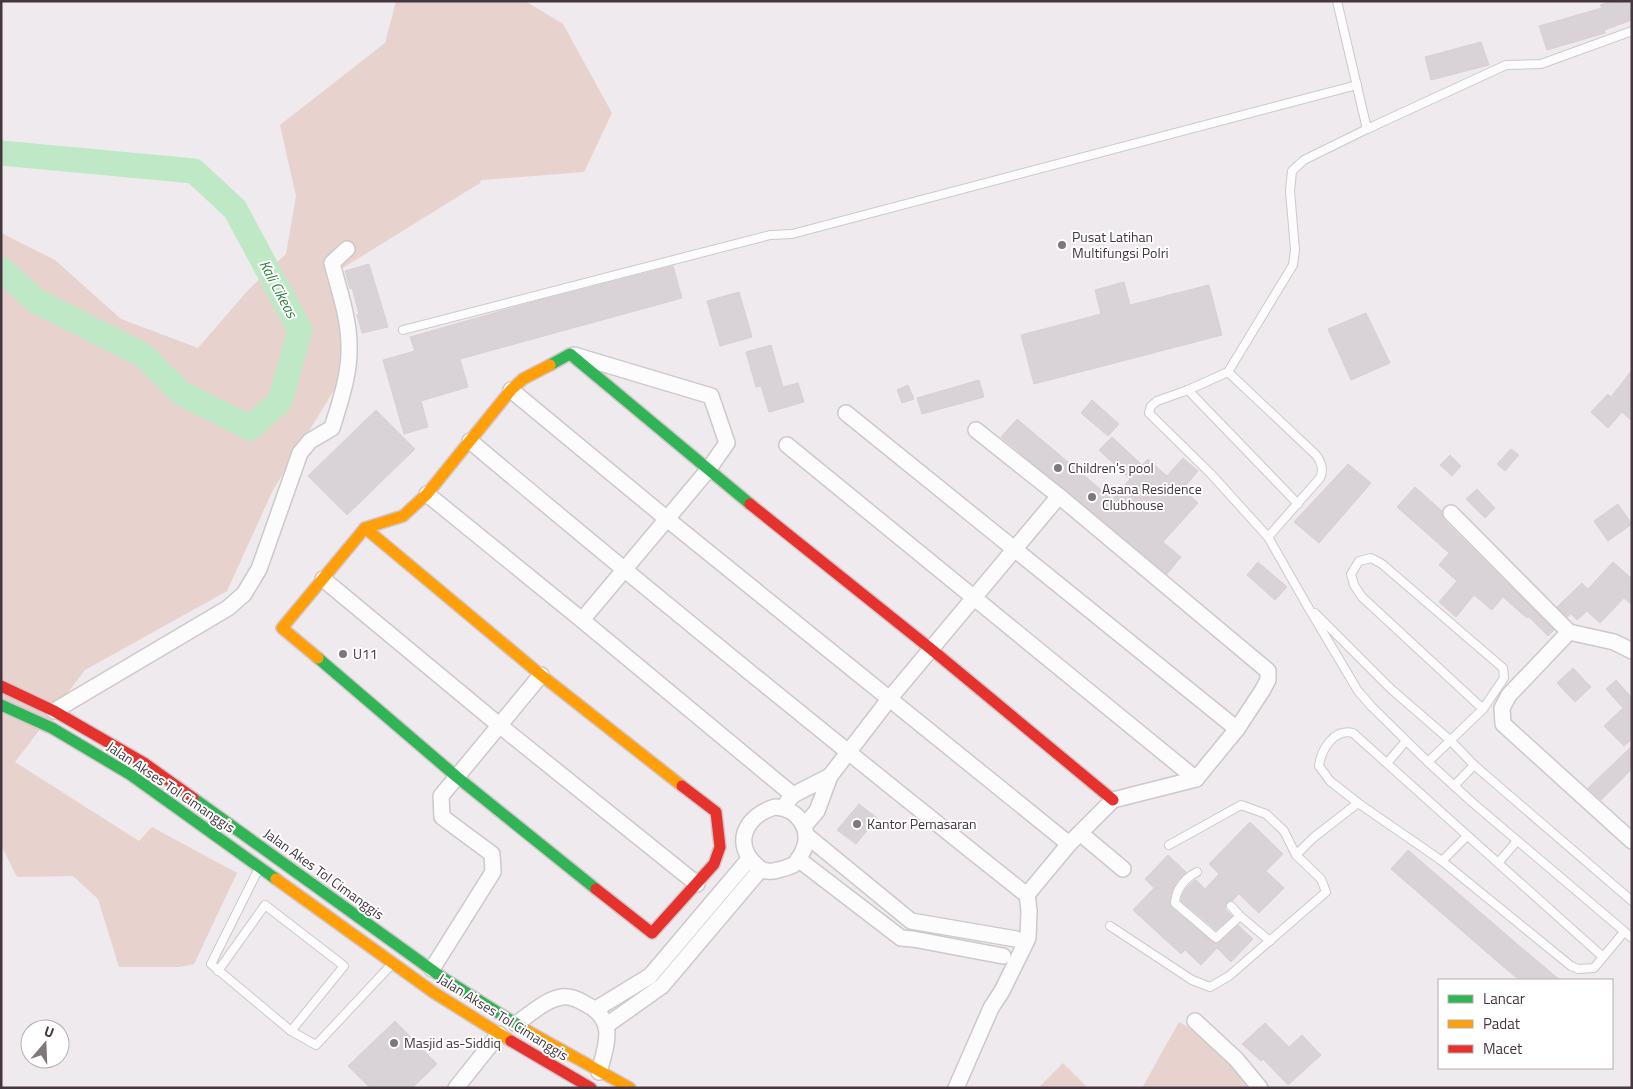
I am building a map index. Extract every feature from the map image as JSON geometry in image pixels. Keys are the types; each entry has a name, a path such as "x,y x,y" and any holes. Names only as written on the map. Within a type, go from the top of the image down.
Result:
{"street":[{"path":"54,711 228,608 244,594 259,569 300,453 310,441 332,428 345,382 349,347 346,315 332,263 348,249"},
{"path":"570,354 708,470 931,649 1113,800"},
{"path":"365,528 541,675 716,812 720,847 714,864 652,932 457,777 282,628 365,528 402,516 427,494 511,390 523,379 570,354 711,396 727,443 708,470 582,620"},
{"path":"511,390 667,520 1069,844"},
{"path":"846,413 1237,729"},
{"path":"976,430 1059,496 1268,671 1268,680 1237,729 1196,779 1113,800 1069,844 1027,893"},
{"path":"470,441 848,753 1023,892 1027,893"},
{"path":"787,445 1196,779"},
{"path":"427,494 793,795"},
{"path":"1016,939 911,921 805,830 798,815 783,808 775,807 764,810 755,816 745,833 743,846 749,859 760,870 773,872 792,865 798,859 805,847 805,830 817,811 830,776 890,698 1059,496"},
{"path":"1451,513 1569,632 1614,642 1632,650"},
{"path":"323,578 499,725 697,884"},
{"path":"1569,632 1509,695 1502,708 1502,724 1632,841"},
{"path":"433,992 437,974 493,872 492,854 442,817 442,796 541,675"},
{"name":"Jalan Akes Tol Cimanggis","path":"1,686 54,711 144,763 437,974 516,1024 630,1088"},
{"name":"Jalan Akses Tol Cimanggis","path":"1,705 52,728 130,775 260,866 433,992 499,1034 591,1088"},
{"path":"783,808 793,795 830,776"},
{"path":"718,829 745,833"},
{"path":"1080,834 1123,868"},
{"path":"596,1009 650,976 749,859"},
{"path":"798,859 901,938 1003,956"},
{"path":"607,1025 662,986 760,870"},
{"path":"956,1088 991,1008 1002,991 1028,938 1029,911 1027,893"},
{"path":"901,938 911,921"},
{"path":"516,1024 549,1001 562,997 574,998 596,1009 607,1025 606,1046 599,1072"},
{"path":"1194,1021 1236,1059 1260,1088"},
{"path":"456,1088 499,1034"}],"lane":[{"path":"1337,1 1367,129"},
{"path":"1632,31 1541,64 1506,65 1304,160 1292,172 1290,191 1295,250 1293,265 1228,372 1188,390 1156,401 1151,406 1149,413 1211,474 1268,537 1358,691 1406,741 1454,786 1632,938"},
{"path":"403,330 770,235 792,234 1357,85"},
{"path":"1228,372 1320,460 1322,474 1320,478 1268,537"},
{"path":"1188,390 1298,504"},
{"path":"1428,762 1483,709 1504,678 1503,668 1382,564 1371,558 1359,561 1351,574 1354,585 1362,597 1483,709"},
{"path":"1308,607 1391,689 1632,901"},
{"path":"1603,957 1353,733 1348,732 1336,737 1322,750 1319,766 1330,781 1358,803 1442,861 1571,966 1578,970 1594,968 1624,932"},
{"path":"1387,763 1406,741"},
{"path":"1454,786 1474,764"},
{"path":"1296,855 1313,838 1358,803"},
{"path":"1110,926 1192,980 1210,987 1229,976 1326,892 1321,879 1296,855 1284,831 1266,814 1241,805 1168,844"},
{"path":"1442,861 1467,836"},
{"path":"1498,863 1517,841"},
{"path":"260,866 211,964 291,1031 316,1045 393,963"},
{"path":"1197,872 1190,875 1176,891 1175,903 1216,938 1240,916"},
{"path":"218,971 265,905 344,966 291,1031"},
{"path":"1231,906 1270,941"}],"shaded area":[{"path":"396,1 525,1 563,24 612,113 584,172 481,180 480,183 333,274 350,364 273,490 227,591 85,670 15,762 139,841 152,827 237,873 194,964 179,967 119,967 98,899 73,876 17,877 1,845 1,233 55,260 121,319 198,348 249,289 286,254 296,196 280,125 385,43"},
{"path":"1179,1022 1199,1034 1253,1088 1142,1088"},
{"path":"1063,1063 1088,1088 1038,1088"}],"building":[{"path":"1611,1 1629,1 1632,9 1632,20 1604,30 1605,33 1547,50 1539,26 1602,8 1600,5"},
{"path":"1481,42 1489,65 1431,80 1425,57"},
{"path":"369,264 388,327 362,333 352,288 350,289 345,271"},
{"path":"673,266 682,298 460,359 468,387 421,401 428,427 404,434 383,360 415,351 410,337 522,305"},
{"path":"1124,282 1130,305 1209,285 1222,335 1034,384 1021,335 1101,314 1095,290"},
{"path":"739,292 752,337 720,346 707,301"},
{"path":"1366,313 1390,363 1351,380 1328,329"},
{"path":"771,345 783,387 798,383 804,402 769,412 761,386 756,387 746,352"},
{"path":"1632,370 1632,421 1622,412 1608,428 1591,412 1608,394 1611,397"},
{"path":"979,380 984,397 922,414 917,398"},
{"path":"908,385 914,399 902,403 897,390"},
{"path":"1092,400 1119,424 1108,436 1081,413"},
{"path":"376,410 415,449 347,515 308,476"},
{"path":"1017,419 1112,499 1130,479 1099,450 1112,437 1142,465 1148,459 1167,476 1183,458 1198,471 1183,489 1198,503 1163,542 1181,557 1167,574 1001,437"},
{"path":"1511,449 1519,455 1505,471 1497,464"},
{"path":"1450,455 1461,466 1452,476 1440,465"},
{"path":"1348,464 1371,483 1319,543 1294,522"},
{"path":"1415,487 1442,511 1444,520 1554,630 1548,636 1529,617 1527,618 1503,597 1492,610 1474,595 1456,617 1439,602 1457,581 1439,565 1449,553 1397,507"},
{"path":"1477,489 1495,508 1485,518 1466,499"},
{"path":"1618,504 1632,524 1608,541 1594,521"},
{"path":"1258,562 1287,587 1275,600 1247,575"},
{"path":"1613,562 1632,579 1632,605 1624,598 1600,623 1587,611 1577,620 1571,614 1567,617 1557,607 1582,583 1588,589"},
{"path":"1573,668 1591,687 1575,702 1557,683"},
{"path":"1616,680 1632,698 1632,739 1624,746 1604,726 1623,708 1606,689"},
{"path":"1632,746 1632,769 1601,800 1588,788"},
{"name":"Kantor Pemasaran","path":"859,804 877,818 856,844 837,830"},
{"path":"1250,822 1283,854 1266,871 1284,888 1259,913 1239,894 1226,904 1225,909 1232,916 1216,930 1181,901 1182,895 1186,888 1194,881 1196,880 1205,889 1219,874 1209,864"},
{"path":"1408,850 1559,979 1518,979 1391,869"},
{"path":"1168,855 1186,872 1177,881 1172,891 1169,902 1171,907 1214,943 1220,942 1238,925 1253,939 1231,962 1217,948 1201,965 1185,950 1181,954 1133,910 1154,888 1145,879"},
{"name":"Masjid as-Siddiq","path":"395,1021 437,1064 412,1088 370,1088 348,1066"},
{"path":"1265,1023 1289,1047 1302,1035 1321,1055 1288,1085 1263,1059 1261,1061 1242,1044"}],"waterway":[{"name":"Kali Cikeas","path":"1,153 194,171 235,209 300,330 280,401 250,428 181,393 143,355 36,301 1,269"}],"traffic: fast":[{"path":"550,365 570,354 750,504"},
{"path":"318,658 457,777 596,889"},
{"path":"1,705 52,728 131,775 276,879"},
{"path":"193,798 443,978 526,1030"}],"traffic: slow":[{"path":"318,658 282,628 365,528 403,516 427,494 511,390 523,379 550,365"},
{"path":"365,528 541,675 682,786"},
{"path":"276,879 433,992 511,1041"},
{"path":"526,1030 630,1088"}],"traffic: jam":[{"path":"750,504 931,649 1113,800"},
{"path":"1,686 54,711 144,763 193,798"},
{"path":"596,889 652,933 714,864 720,847 716,812 682,786"},
{"path":"511,1041 591,1088"}],"place":[{"name":"Pusat Latihan Multifungsi Polri","path":"1062,245"},
{"name":"Children's pool","path":"1058,468"},
{"name":"Asana Residence Clubhouse","path":"1092,497"},
{"name":"U11","path":"343,654"},
{"name":"Kantor Pemasaran","path":"857,824"},
{"name":"Masjid as-Siddiq","path":"394,1043"}]}
